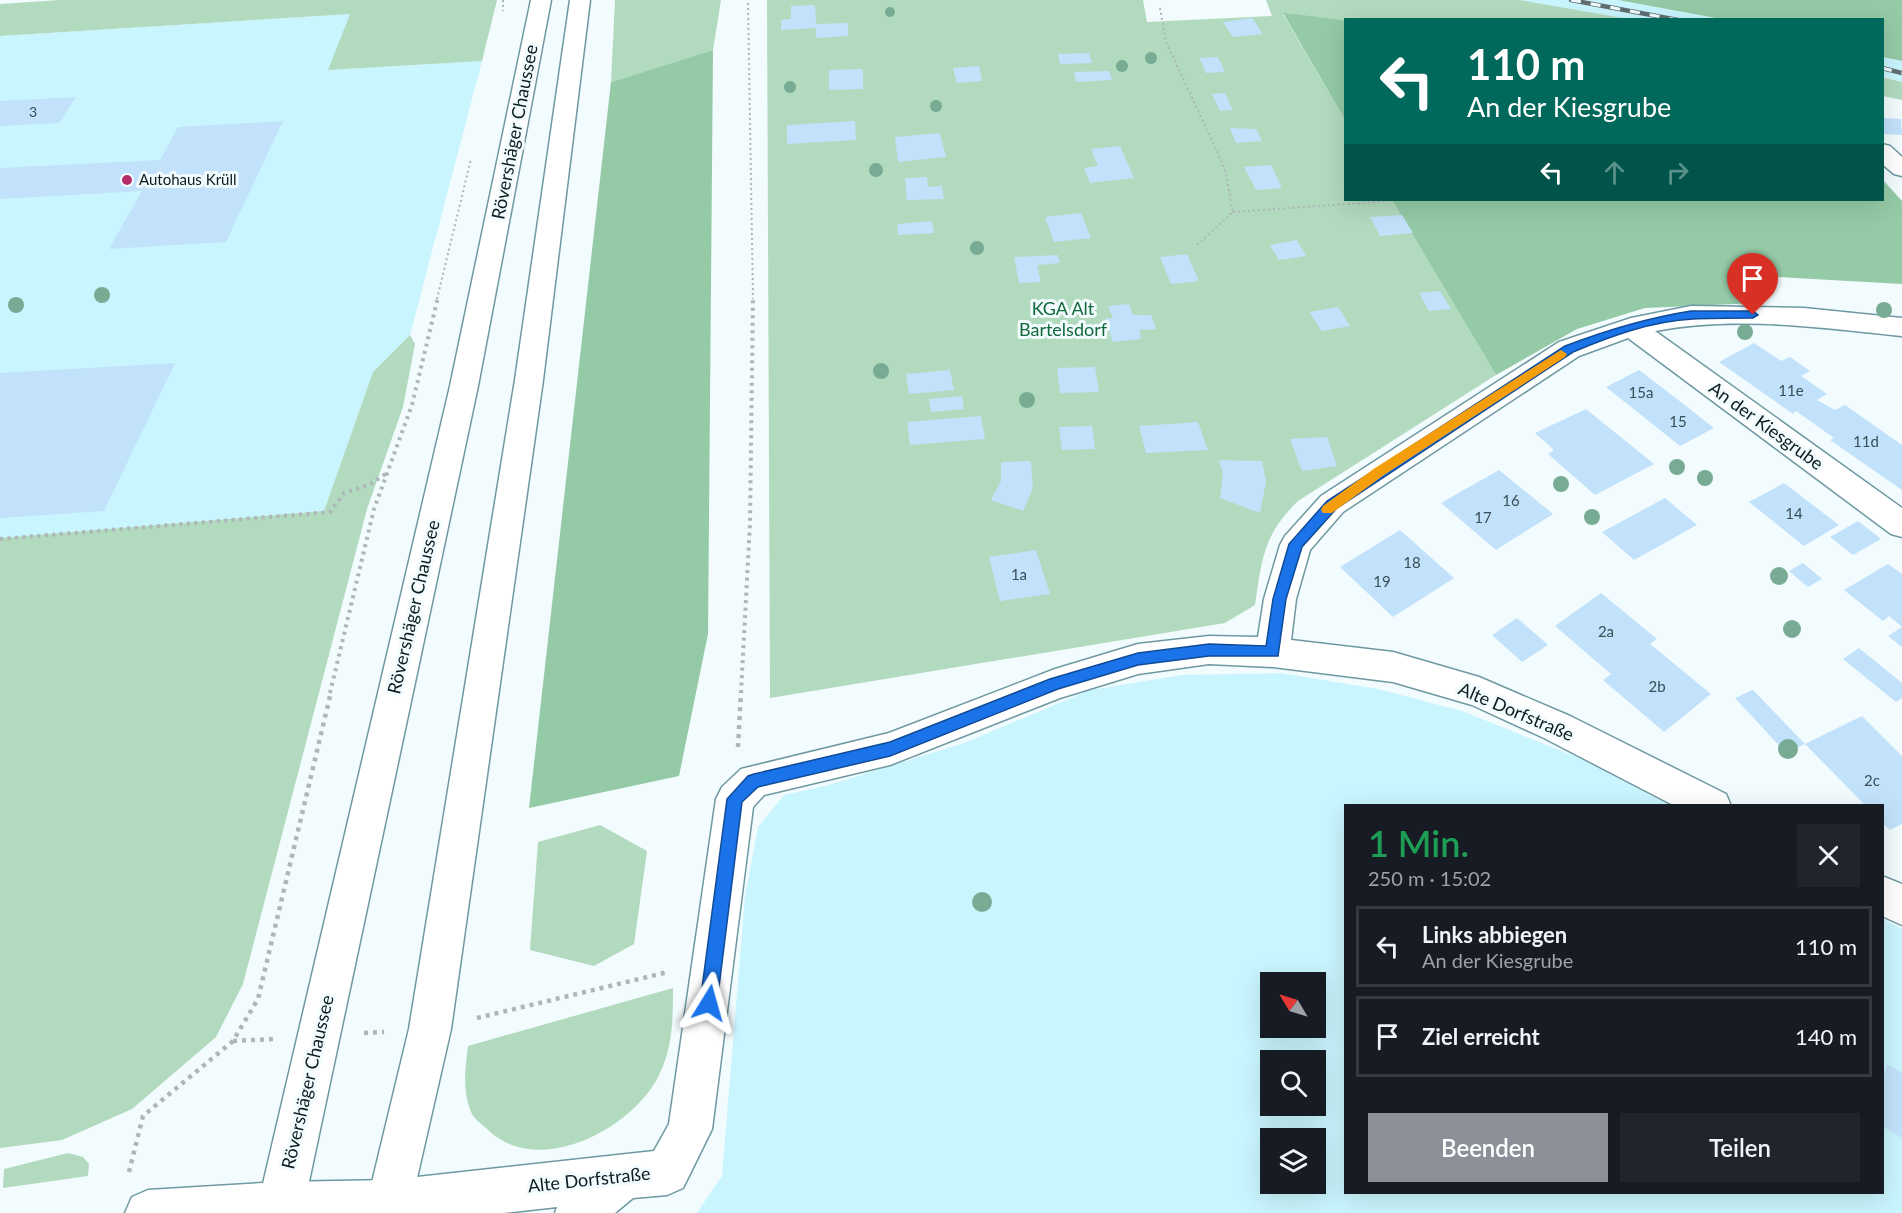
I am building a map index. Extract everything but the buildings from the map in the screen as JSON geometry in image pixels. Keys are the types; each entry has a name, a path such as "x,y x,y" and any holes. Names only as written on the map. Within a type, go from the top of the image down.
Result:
{"main road":[{"name":"Rövershäger Chaussee","path":"280,1209 464,386 541,0"},
{"path":"385,1210 430,1029 529,380 580,0"},
{"path":"1884,153 1902,169"},
{"path":"1273,652 1280,599 1296,544 1332,504 1569,349 1630,327 1691,315 1804,316 1899,322"},
{"name":"An der Kiesgrube","path":"1630,327 1902,525"},
{"name":"Alte Dorfstraße","path":"138,1197 280,1209 385,1210 528,1186 667,1172 690,1130 735,799 754,781 890,749 1056,684 1138,659 1209,650 1273,652 1393,667 1479,692 1709,804"},
{"path":"1884,896 1902,905"},
{"path":"578,1213 623,1178"}],"path":[{"path":"503,0 503,19"},
{"path":"735,799 750,523 754,326 748,3"},
{"path":"1160,8 1166,42 1225,169 1233,212"},
{"path":"138,1197 143,1116 233,1041 258,999 374,509 412,405 472,154"},
{"path":"1197,245 1233,212 1388,201"},
{"path":"0,539 330,512 344,494 369,485 388,473"}],"shaded area":[{"path":"1520,0 1618,0 1716,18 1623,18"},
{"path":"350,14 329,70 482,61 410,335 373,372 324,511 0,538 0,36"},
{"path":"1884,57 1902,61 1902,82 1884,76"},
{"path":"1280,673 1378,689 1462,711 1579,758 1667,804 1344,804 1344,1194 1884,1194 1884,920 1902,929 1902,1213 697,1213 722,1176 745,896 758,827 784,795 829,785 964,743 1090,690 1182,675"}],"green space":[{"path":"60,0 497,0 482,61 328,70 350,14 0,36 0,4"},
{"path":"615,0 721,0 713,50 611,82"},
{"name":"KGA Alt Bartelsdorf","path":"767,0 1143,0 1147,22 1272,16 1266,0 1520,0 1623,18 1344,18 1344,20 1283,14 1344,118 1344,201 1393,201 1496,375 1298,501 1286,513 1266,548 1255,605 1225,623 770,698"},
{"path":"1618,0 1902,0 1902,61 1884,57 1884,18 1716,18"},
{"path":"1283,13 1344,20 1344,118"},
{"path":"713,50 708,634 679,776 529,808 611,82"},
{"path":"1884,78 1902,82 1902,100 1884,96"},
{"path":"1884,181 1902,201 1902,284 1745,275 1758,303 1645,308 1577,329 1496,375 1393,201 1884,201"},
{"path":"410,335 415,344 403,407 367,509 243,984 216,1037 132,1109 62,1140 0,1148 0,538 324,511 373,372"},
{"path":"600,825 647,851 634,944 594,966 530,950 538,842"},
{"path":"673,988 670,1042 660,1073 648,1093 630,1112 608,1128 584,1140 558,1148 533,1150 509,1144 488,1130 473,1116 466,1089 468,1046"},
{"path":"68,1153 83,1157 89,1164 88,1176 3,1188 4,1169"}],"railway":[{"path":"1571,0 1667,18"},
{"path":"1884,68 1902,73"}],"slow traffic":[{"path":"1327,510 1332,504 1379,471 1561,354"}],"place":[{"name":"Autohaus Krüll","path":"127,180"}],"route":[{"path":"709,1003 735,799 754,781 890,749 1056,684 1138,659 1209,650 1273,652 1280,599 1296,544 1332,504 1379,471 1569,349 1652,321 1691,315 1753,315"}]}
